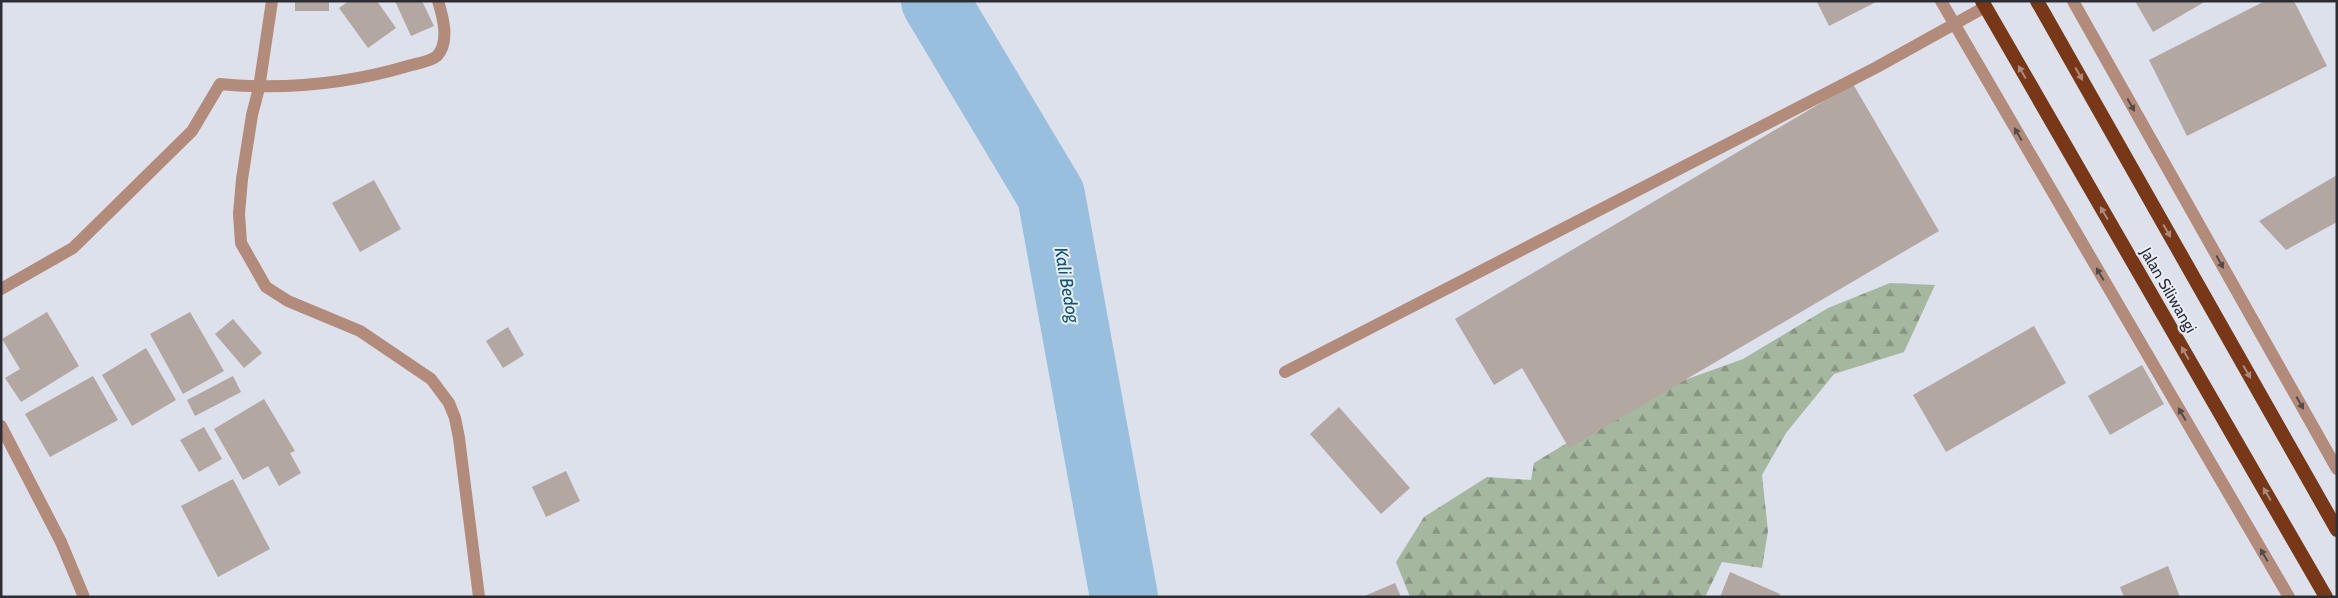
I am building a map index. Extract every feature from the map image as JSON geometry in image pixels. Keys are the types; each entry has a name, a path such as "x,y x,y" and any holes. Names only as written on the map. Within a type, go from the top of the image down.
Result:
{"highway":[{"name":"Jalan Siliwangi","path":"2037,1 2337,530"},
{"name":"Jalan Siliwangi","path":"1983,4 2326,597"}],"street":[{"path":"272,1 259,88 252,115 242,179 239,214 241,242 266,288 288,300 360,331 432,379 449,403 456,418 479,597"},
{"path":"1,289 74,248 192,131 220,84 259,88 339,81 396,69 436,57 445,36 438,1"},
{"path":"1941,1 2289,597"},
{"path":"2073,1 2337,469"},
{"path":"1285,372 1868,72 1954,24 1983,4"},
{"path":"1,426 61,542 84,597"}],"green space":[{"path":"1890,283 1935,285 1904,352 1834,374 1786,433 1762,475 1768,531 1762,568 1722,562 1705,597 1410,597 1396,562 1424,517 1487,477 1531,480 1534,463 1651,392 1743,359 1828,308"}],"building":[{"path":"295,1 329,1 329,11 295,11"},
{"path":"349,1 377,1 396,28 368,48 339,8"},
{"path":"395,1 422,1 434,26 411,36"},
{"path":"1878,1 1829,26 1817,2"},
{"path":"2135,1 2206,1 2153,32"},
{"path":"2265,1 2294,1 2327,66 2187,136 2149,60"},
{"path":"1853,84 1939,231 1569,448 1522,368 1494,385 1455,319"},
{"path":"2337,175 2337,222 2286,250 2259,221"},
{"path":"374,180 401,229 360,252 332,203"},
{"path":"47,312 79,366 21,402 5,378 20,369 2,339"},
{"path":"190,312 224,371 183,394 150,334"},
{"path":"233,319 262,353 244,368 215,334"},
{"path":"2034,326 2066,383 1946,452 1913,395"},
{"path":"508,327 524,355 503,368 486,341"},
{"path":"146,348 176,400 132,426 102,375"},
{"path":"2142,365 2164,404 2110,435 2088,396"},
{"path":"93,376 118,420 50,457 25,414"},
{"path":"233,376 241,392 195,416 187,400"},
{"path":"264,399 295,451 290,453 301,473 279,486 268,466 243,480 214,429"},
{"path":"1339,407 1410,488 1381,514 1310,434"},
{"path":"204,427 222,459 199,472 180,440"},
{"path":"566,471 580,501 546,517 532,487"},
{"path":"233,479 270,549 218,577 181,506"},
{"path":"2168,566 2180,597 2124,597 2120,587"},
{"path":"1730,572 1780,594 1779,597 1720,597"},
{"path":"1395,583 1401,597 1362,597"}],"waterway":[{"name":"Kali Bedog","path":"935,1 1051,195 1124,597"}]}
